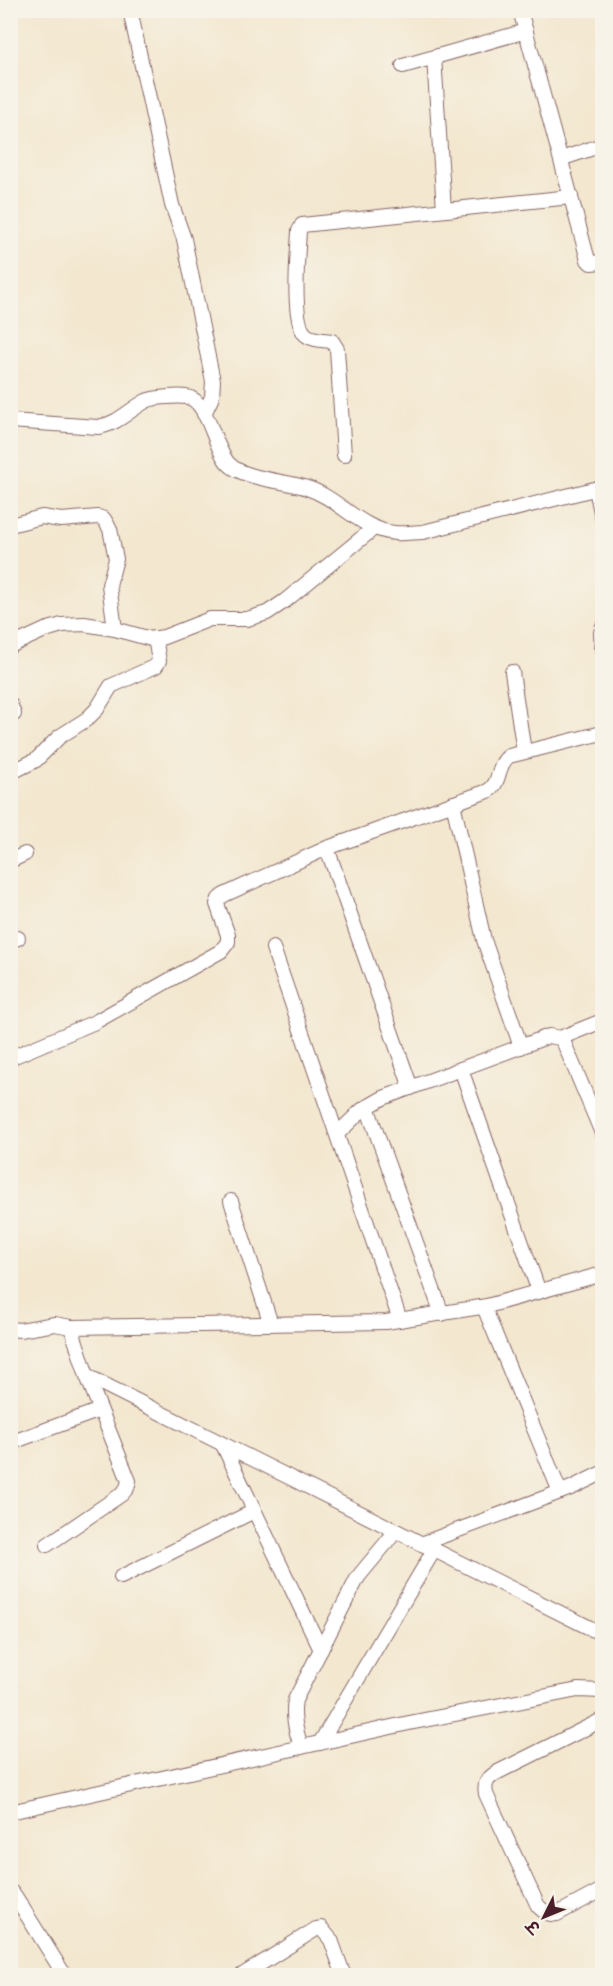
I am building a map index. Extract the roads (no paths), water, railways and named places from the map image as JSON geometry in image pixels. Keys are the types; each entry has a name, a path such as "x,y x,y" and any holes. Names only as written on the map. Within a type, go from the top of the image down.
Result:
{"street":[{"path":"130,10 172,205 184,239 213,381 212,397 204,414"},
{"path":"524,11 526,31 588,260 591,263 603,262"},
{"path":"403,66 526,31"},
{"path":"434,57 444,210"},
{"path":"561,159 603,145"},
{"path":"344,455 337,349 332,341 306,335 299,319 296,301 299,231 302,225 571,197"},
{"path":"10,421 98,427 110,425 153,399 187,397 201,406 221,454 230,466 241,472 315,491 375,528 395,533 423,532 599,488 603,517"},
{"path":"10,525 42,517 62,520 98,517 104,519 110,529 116,559 109,585 115,629"},
{"path":"10,646 45,630 62,626 84,624 155,638 164,637 210,619 248,619 267,613 375,528"},
{"path":"603,628 601,633 603,648"},
{"path":"10,772 36,760 59,737 87,719 97,709 111,686 156,666 159,661 155,638"},
{"path":"512,672 525,752"},
{"path":"10,1058 96,1022 221,951 228,942 228,935 218,911 219,899 327,848 494,788 501,764 509,756 603,733"},
{"path":"453,803 484,940 521,1047"},
{"path":"327,848 411,1088"},
{"path":"10,861 25,854"},
{"path":"273,948 400,1320"},
{"path":"337,1134 367,1107 383,1098 549,1036 560,1038 603,1021"},
{"path":"560,1038 603,1133"},
{"path":"461,1070 539,1292"},
{"path":"367,1107 442,1314"},
{"path":"231,1201 271,1324"},
{"path":"14,1331 55,1324 71,1327 370,1323 484,1307 603,1274"},
{"path":"484,1307 560,1492"},
{"path":"47,1545 122,1494 129,1481 87,1376 71,1327"},
{"path":"87,1376 603,1634"},
{"path":"10,1443 100,1410"},
{"path":"222,1445 321,1650"},
{"path":"420,1544 560,1492 603,1473"},
{"path":"122,1577 254,1511"},
{"path":"301,1747 294,1722 295,1700 358,1577 396,1531"},
{"path":"320,1743 434,1550"},
{"path":"10,1812 409,1723 578,1690 603,1691"},
{"path":"603,1720 496,1773 484,1785 486,1794 538,1906 544,1912 558,1914 603,1890"},
{"path":"10,1891 59,1974"},
{"path":"241,1976 321,1928 331,1940 344,1976"}]}
